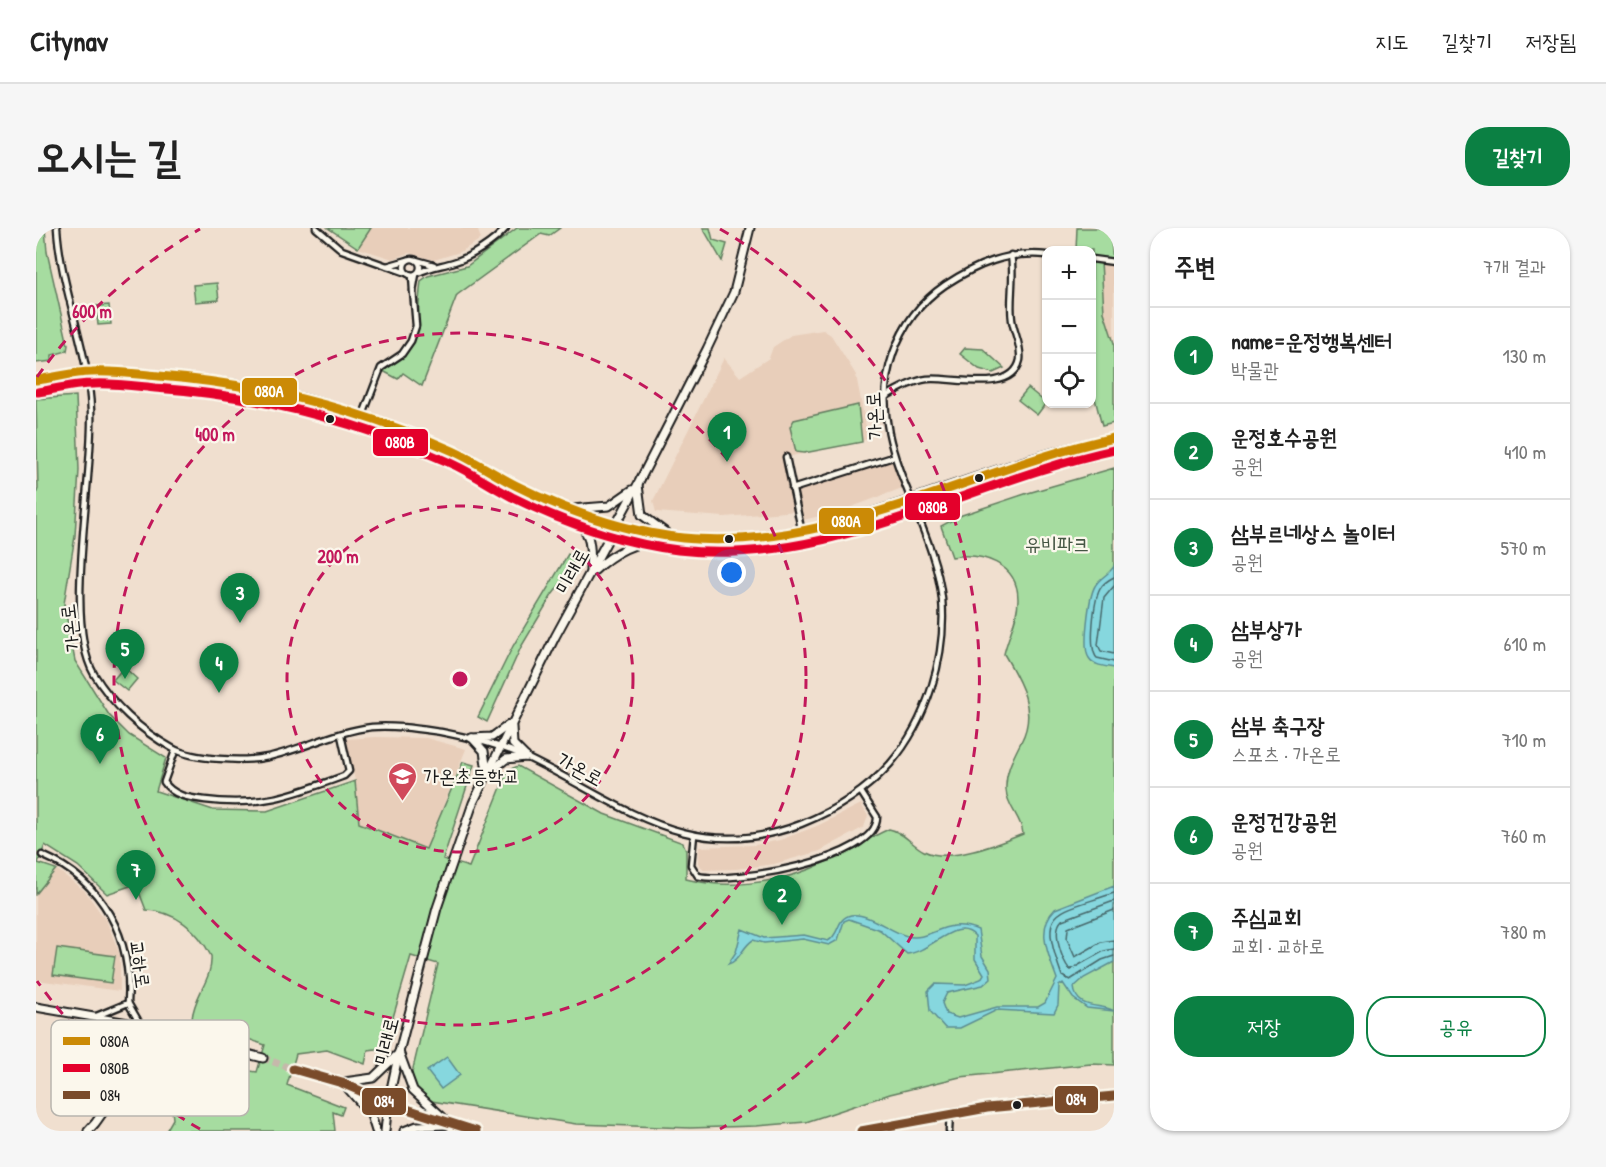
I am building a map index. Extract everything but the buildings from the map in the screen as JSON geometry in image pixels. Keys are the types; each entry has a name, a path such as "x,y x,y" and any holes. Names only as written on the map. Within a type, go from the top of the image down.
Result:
{"street":[{"name":"가온로","path":"57,228 65,282 89,372 92,417 81,585 81,627 92,672 126,716 175,751 212,758 261,759 341,735 381,727 408,728 472,738 501,746 526,757 633,815 673,831 733,838 791,828 823,815 861,792 891,762 909,739 926,702 943,626 940,587 929,548 893,457 885,423 885,397 892,354 900,334 912,315 937,290 992,260 1011,255 1042,255"},
{"path":"316,228 342,250 415,274 434,266 455,262 478,250 506,228"},
{"name":"미래로","path":"385,1131 388,1103 399,1052 423,960 473,803 512,723 638,484 734,292 750,228"},
{"path":"885,397 914,382 932,379 991,381 1005,377 1015,370 1020,358 1012,318 1011,255"},
{"path":"387,266 408,260 434,266"},
{"path":"408,260 405,269 415,274"},
{"path":"363,415 381,368 402,354 411,341 416,326 413,291 415,274 420,267 416,260"},
{"path":"1096,260 1114,262"},
{"path":"1006,283 1013,281"},
{"path":"36,380 89,372 188,377 312,398 363,415 455,452 562,509 615,527 671,537 707,540 749,540 802,533 910,500 1041,455 1114,438"},
{"path":"914,382 920,386"},
{"path":"786,457 802,533"},
{"path":"792,489 893,457"},
{"path":"562,509 585,510 609,506 638,484"},
{"path":"638,484 638,500 642,515 671,537"},
{"path":"562,509 582,525 589,536 590,574"},
{"path":"590,574 611,555 625,547 671,537"},
{"path":"472,738 492,737 512,723"},
{"path":"512,723 513,744 526,757"},
{"path":"175,751 164,782 173,793 195,799 231,803 264,801 292,795 344,776 349,771 341,735"},
{"path":"472,738 484,751 487,774"},
{"path":"487,774 506,759 526,757"},
{"path":"694,835 691,865 698,876 730,879 781,872 828,856 861,840 874,830 877,817 861,792"},
{"name":"교하로","path":"42,855 70,870 88,884 112,918 126,955 128,1003"},
{"path":"94,1017 128,1003 138,1020"},
{"path":"36,1007 108,1020"},
{"path":"94,1017 98,1020"},
{"path":"342,1083 373,1078 399,1052 413,1090 452,1125"},
{"path":"249,1055 263,1059"},
{"path":"292,1069 342,1083 388,1103 476,1131"},
{"path":"342,1083 372,1116 376,1131"},
{"path":"861,1131 950,1113 1067,1098 1114,1096"},
{"path":"949,1131 950,1113"},
{"path":"88,1131 99,1116"},
{"path":"404,1131 417,1126 452,1125"}],"shaded area":[{"path":"371,228 477,228 481,239 460,252 434,260 409,253 393,259 358,248"},
{"path":"1110,228 1114,228 1114,343 1104,312 1101,260 1113,262"},
{"path":"823,330 831,335 856,375 868,437 862,442 786,457 792,488 893,457 905,487 841,511 799,521 797,511 724,517 656,512 653,501 724,358 740,377 769,358 773,347 791,335"},
{"name":"가온초등학교","path":"426,738 466,749 426,849 359,823 355,781 346,739"},
{"path":"861,804 868,816 864,827 820,851 774,864 736,869 704,870 698,863 699,847 755,845 780,840 817,826"},
{"path":"56,869 85,891 107,922 120,955 120,991 36,980 36,894"}],"green space":[{"path":"36,228 45,228 47,252 68,345 67,351 52,355 52,361 36,363"},
{"path":"328,228 371,228 358,248"},
{"path":"517,228 560,228 549,236 541,234 457,295 422,386 403,373 398,379 383,371 407,348 417,331 421,281 428,276 467,266"},
{"path":"703,228 710,228 713,240 727,244 722,261"},
{"path":"1077,228 1110,228 1113,262 1101,261 1104,312 1114,343 1114,423 1102,426 1096,403 1096,246 1076,246"},
{"path":"217,283 219,300 195,302 193,285"},
{"path":"109,305 111,324 98,325 96,306"},
{"path":"965,348 983,349 1004,368 993,373 979,369 960,354"},
{"path":"1028,388 1042,400 1042,408 1037,415 1018,400"},
{"name":"유비파크","path":"76,396 79,470 75,536 64,604 75,661 109,715 129,735 166,758 156,791 213,810 267,811 355,781 359,823 426,849 463,762 474,765 443,859 469,867 508,770 518,766 604,814 683,843 686,850 686,879 716,884 764,881 795,874 830,860 889,829 898,832 924,851 946,855 974,851 1023,834 1006,790 1008,771 1026,730 1028,719 1021,686 1004,654 1016,614 1018,599 1016,587 1012,577 996,563 975,556 952,557 941,526 962,515 1114,468 1114,1065 1091,1064 960,1077 890,1094 806,1122 690,1128 576,1124 425,1100 410,1081 438,964 411,956 384,1048 368,1050 365,1064 327,1050 296,1054 287,1085 344,1107 341,1115 333,1112 335,1131 166,1131 173,1116 249,1116 249,1071 257,1072 265,1045 249,1039 249,1020 192,1019 193,1010 209,972 211,956 199,938 185,924 167,914 146,910 136,884 107,894 78,866 45,845 38,863 56,869 36,894 36,494 38,489 36,399"},
{"path":"858,405 862,442 804,453 796,452 790,427 794,420"},
{"path":"568,554 574,558 570,572 552,595 521,647 487,722 478,717 513,646"},
{"path":"124,667 137,679 127,691 113,680"},
{"path":"57,948 115,956 111,983 53,975"}],"water":[{"path":"1114,566 1114,668 1091,661 1086,644 1087,622 1095,586"},
{"path":"1114,886 1114,962 1084,978 1074,987 1079,1000 1084,1003 1114,1011 1087,1008 1073,998 1063,983 1059,986 1058,1005 1054,1013 997,1010 960,1028 945,1028 930,1011 928,991 935,984 965,985 981,979 984,974 975,959 975,936 968,931 960,930 951,932 925,948 907,954 880,930 849,919 844,921 838,940 829,945 803,939 764,943 753,940 735,960 728,964 736,952 742,929 764,938 804,935 828,941 835,935 843,919 851,915 865,917 900,934 916,937 947,927 966,926 978,930 982,956 990,969 991,978 983,985 947,993 942,1003 946,1014 958,1018 997,1007 1038,1007 1045,1003 1057,979 1045,943 1049,917 1055,909"},
{"path":"447,1057 460,1075 441,1089 427,1071"}],"tunnel":[{"path":"36,854 42,855"},
{"path":"263,1058 293,1069"}],"transit line":[{"name":"080A","path":"36,380 85,372 126,373 235,385 309,401 418,436 461,455 509,482 598,520 640,531 683,538 738,539 792,533 846,521 1008,468 1114,438"},
{"name":"080B","path":"38,392 86,384 124,385 193,391 268,403 305,412 413,447 456,466 512,497 593,531 656,547 678,550 734,552 790,546 844,534 1060,464 1114,450"},
{"name":"084","path":"293,1069 342,1083 388,1103 476,1131"},
{"name":"084","path":"861,1131 987,1108 1114,1096"}],"place":[{"name":"name=운정행복센터","path":"727,462"},
{"name":"삼부르네상스 놀이터","path":"240,623"},
{"name":"삼부 축구장","path":"125,679"},
{"name":"삼부상가","path":"219,693"},
{"name":"운정건강공원","path":"100,764"},
{"name":"가온초등학교","path":"402,802"},
{"name":"주심교회","path":"136,900"},
{"name":"운정호수공원","path":"782,925"}]}
